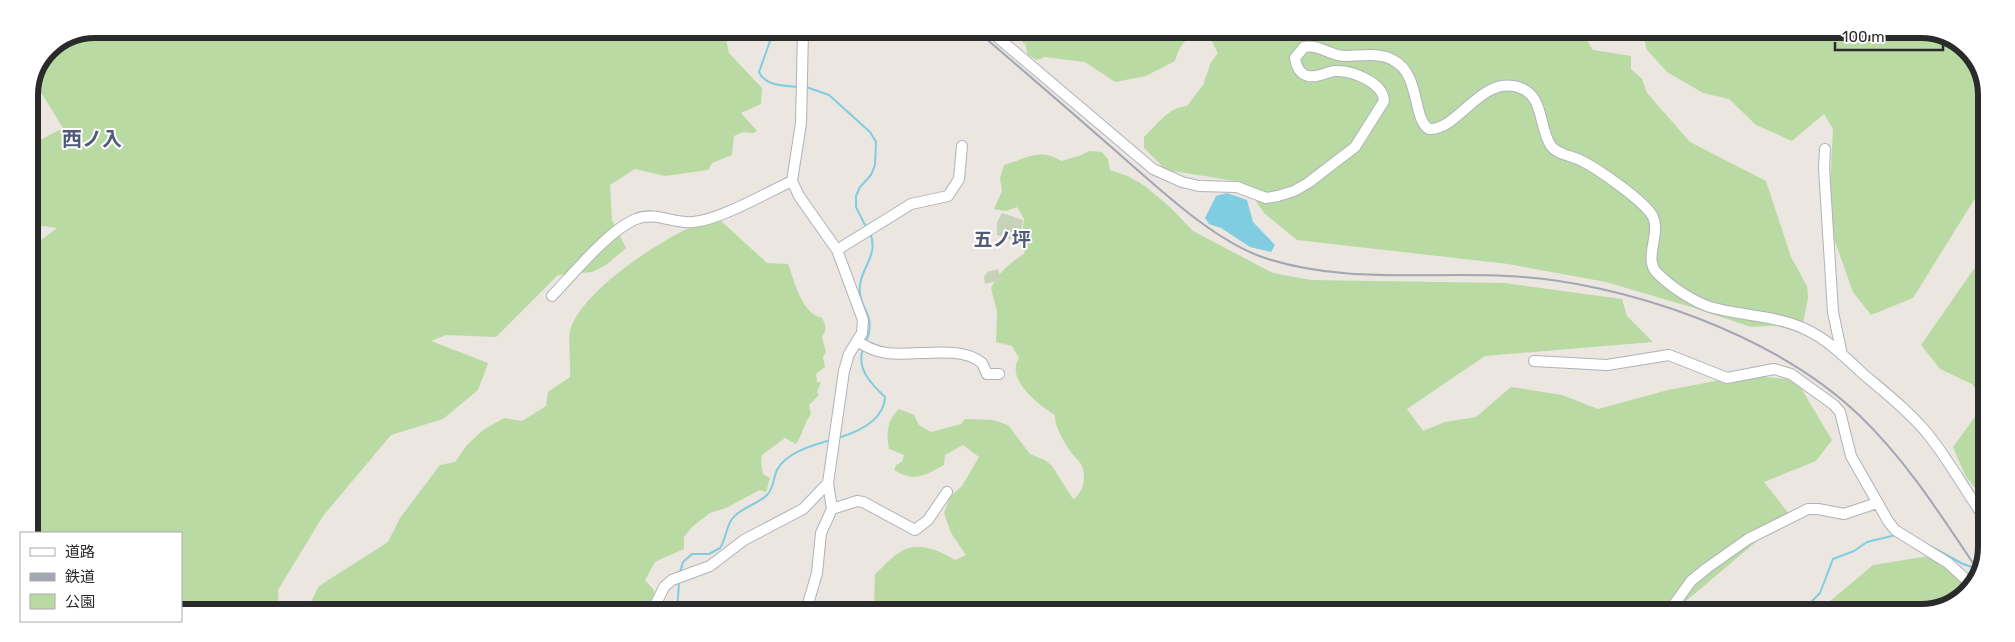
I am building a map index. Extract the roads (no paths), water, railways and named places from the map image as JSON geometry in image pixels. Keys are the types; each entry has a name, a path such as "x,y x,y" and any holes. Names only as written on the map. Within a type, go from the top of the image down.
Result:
{"street":[{"path":"803,38 801,123 792,181 799,196 837,250 863,320 862,333 849,354 844,371 828,483 832,509 821,533 817,573 808,604"},
{"path":"998,38 1153,169 1182,182 1198,186 1237,186 1266,198 1294,191 1356,147 1383,106 1382,91 1357,75 1336,71 1317,76 1303,73 1298,69 1295,58 1304,47 1316,46 1342,56 1384,56 1394,60 1405,70 1412,83 1421,119 1429,129 1436,129 1481,95 1494,89 1518,88 1530,94 1536,101 1548,139 1555,149 1589,165 1630,194 1652,215 1655,224 1651,258 1655,271 1666,282 1709,306 1785,321 1822,338 1927,433 1978,508"},
{"path":"837,250 911,204 948,196 959,179 962,146"},
{"path":"1826,149 1825,186 1833,312 1842,355"},
{"path":"552,296 606,240 634,220 648,216 682,222 703,220 792,181"},
{"path":"858,342 870,349 885,353 968,354 982,362 987,374 999,374"},
{"path":"1534,361 1608,365 1670,356 1728,378 1765,369 1782,370 1791,374 1834,405 1840,412 1851,456 1894,530 1948,563 1967,580"},
{"path":"656,604 664,587 672,580 710,566 744,540 802,509 828,483"},
{"path":"832,509 857,501 863,502 915,530 928,520 947,492"},
{"path":"1675,604 1692,581 1748,539 1808,509 1844,514 1877,503"}],"water":[{"path":"1227,193 1247,200 1253,222 1275,245 1271,252 1250,247 1221,228 1209,224 1205,218 1216,196"}],"waterway":[{"path":"771,38 759,72 762,77 771,83 799,87"},
{"path":"806,87 829,95 870,132 876,142 875,165 871,175 860,187 856,196 856,207 866,227"},
{"path":"866,342 870,324 861,300 860,285 873,247 870,233"},
{"path":"838,438 869,424 880,413 884,405 885,397 870,381 863,369 861,356 863,349"},
{"path":"680,572 683,562 692,554 709,554 720,548 732,519 767,495 777,470 787,458 801,450 831,440"},
{"path":"1809,604 1820,593 1833,559 1854,551 1867,542 1896,535"},
{"path":"1930,546 1963,564 1974,568"},
{"path":"678,604 679,582"}],"railway":[{"path":"985,38 1190,214 1226,239 1262,257 1322,271 1353,274 1476,275 1552,280 1599,288 1647,301 1695,317 1741,337 1784,360 1824,386 1859,415 1908,470 1975,565"}],"district":[{"name":"西ノ入","path":"92,139"},
{"name":"五ノ坪","path":"1002,239"}]}
